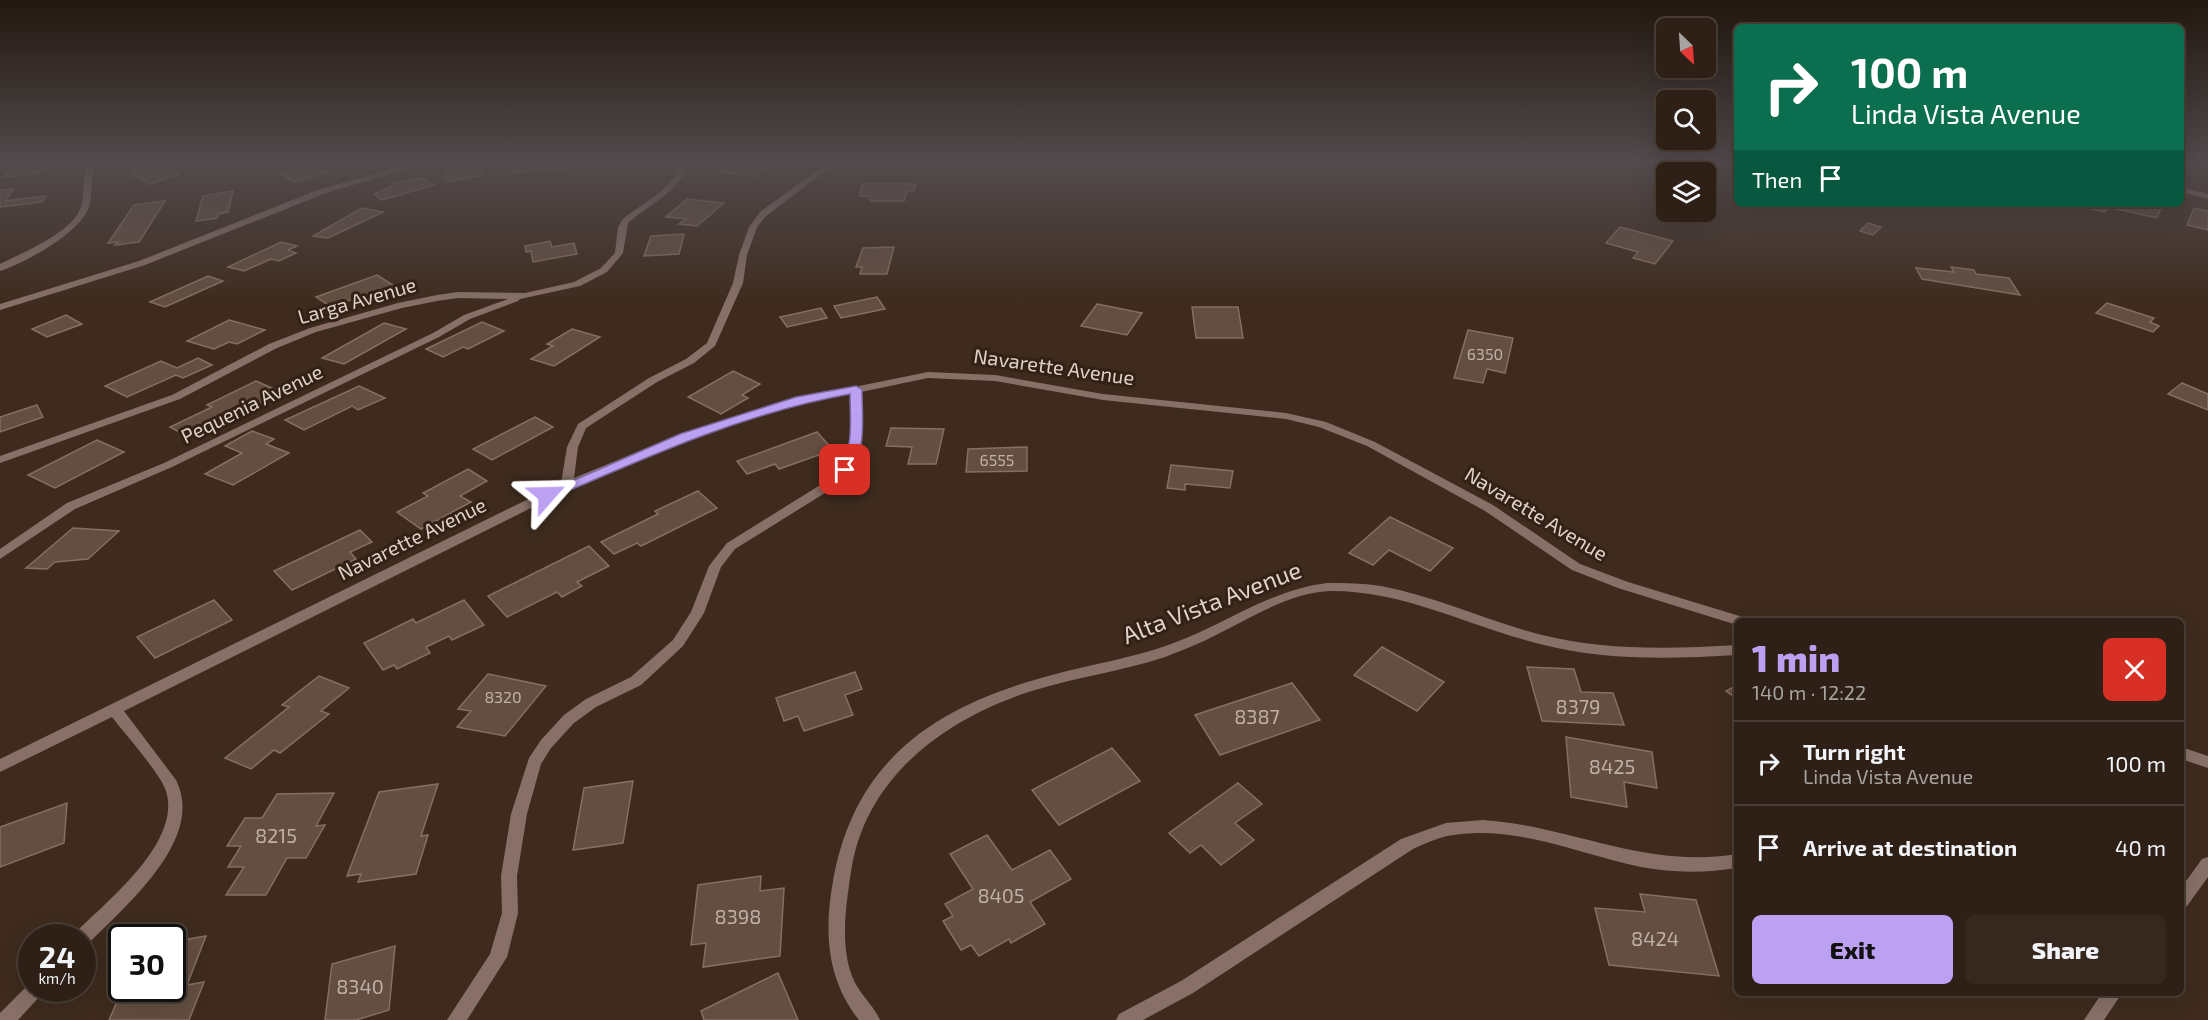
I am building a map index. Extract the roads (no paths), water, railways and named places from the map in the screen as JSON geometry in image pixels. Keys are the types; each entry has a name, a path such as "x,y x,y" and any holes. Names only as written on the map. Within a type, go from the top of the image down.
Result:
{"street":[{"path":"0,268 56,237 78,219 83,211"},
{"path":"0,307 142,263 274,211"},
{"name":"Larga Avenue","path":"0,460 176,397 273,346 313,330 401,305 437,298 458,295 525,296 577,284 604,270 619,253 622,227 640,211"},
{"path":"567,485 572,446 582,426 643,386 690,361 711,344 738,283 743,255 753,227 769,211"},
{"name":"Pequenia Avenue","path":"0,555 71,506 168,465 436,334 466,317 525,296"},
{"name":"Navarette Avenue","path":"0,766 567,485 685,436 800,400 928,375 995,378 1103,397 1286,416 1322,424 1371,444 1489,508 1576,567 1623,585 1734,619"},
{"path":"456,1020 498,957 510,914 509,876 519,814 534,762 546,744 569,719 591,703 636,681 678,643 697,614 715,566 731,546 829,485 845,470 852,460 856,444 856,389"},
{"name":"Alta Vista Avenue","path":"872,1020 855,1003 841,975 836,945 844,855 858,814 880,780 922,737 980,705 1017,690 1154,656 1202,637 1268,603 1293,593 1323,587 1351,586 1378,589 1442,606 1535,638 1602,650 1734,651"},
{"path":"95,924 153,863 170,835 177,811 173,790 115,710"},
{"path":"2184,754 2208,762"},
{"path":"1125,1020 1187,987 1407,844 1432,834 1459,828 1503,827 1545,834 1641,860 1680,865 1734,861"},
{"path":"2184,897 2208,864"},
{"path":"2093,1020 2111,996"},
{"path":"6,1020 23,1002"}]}
